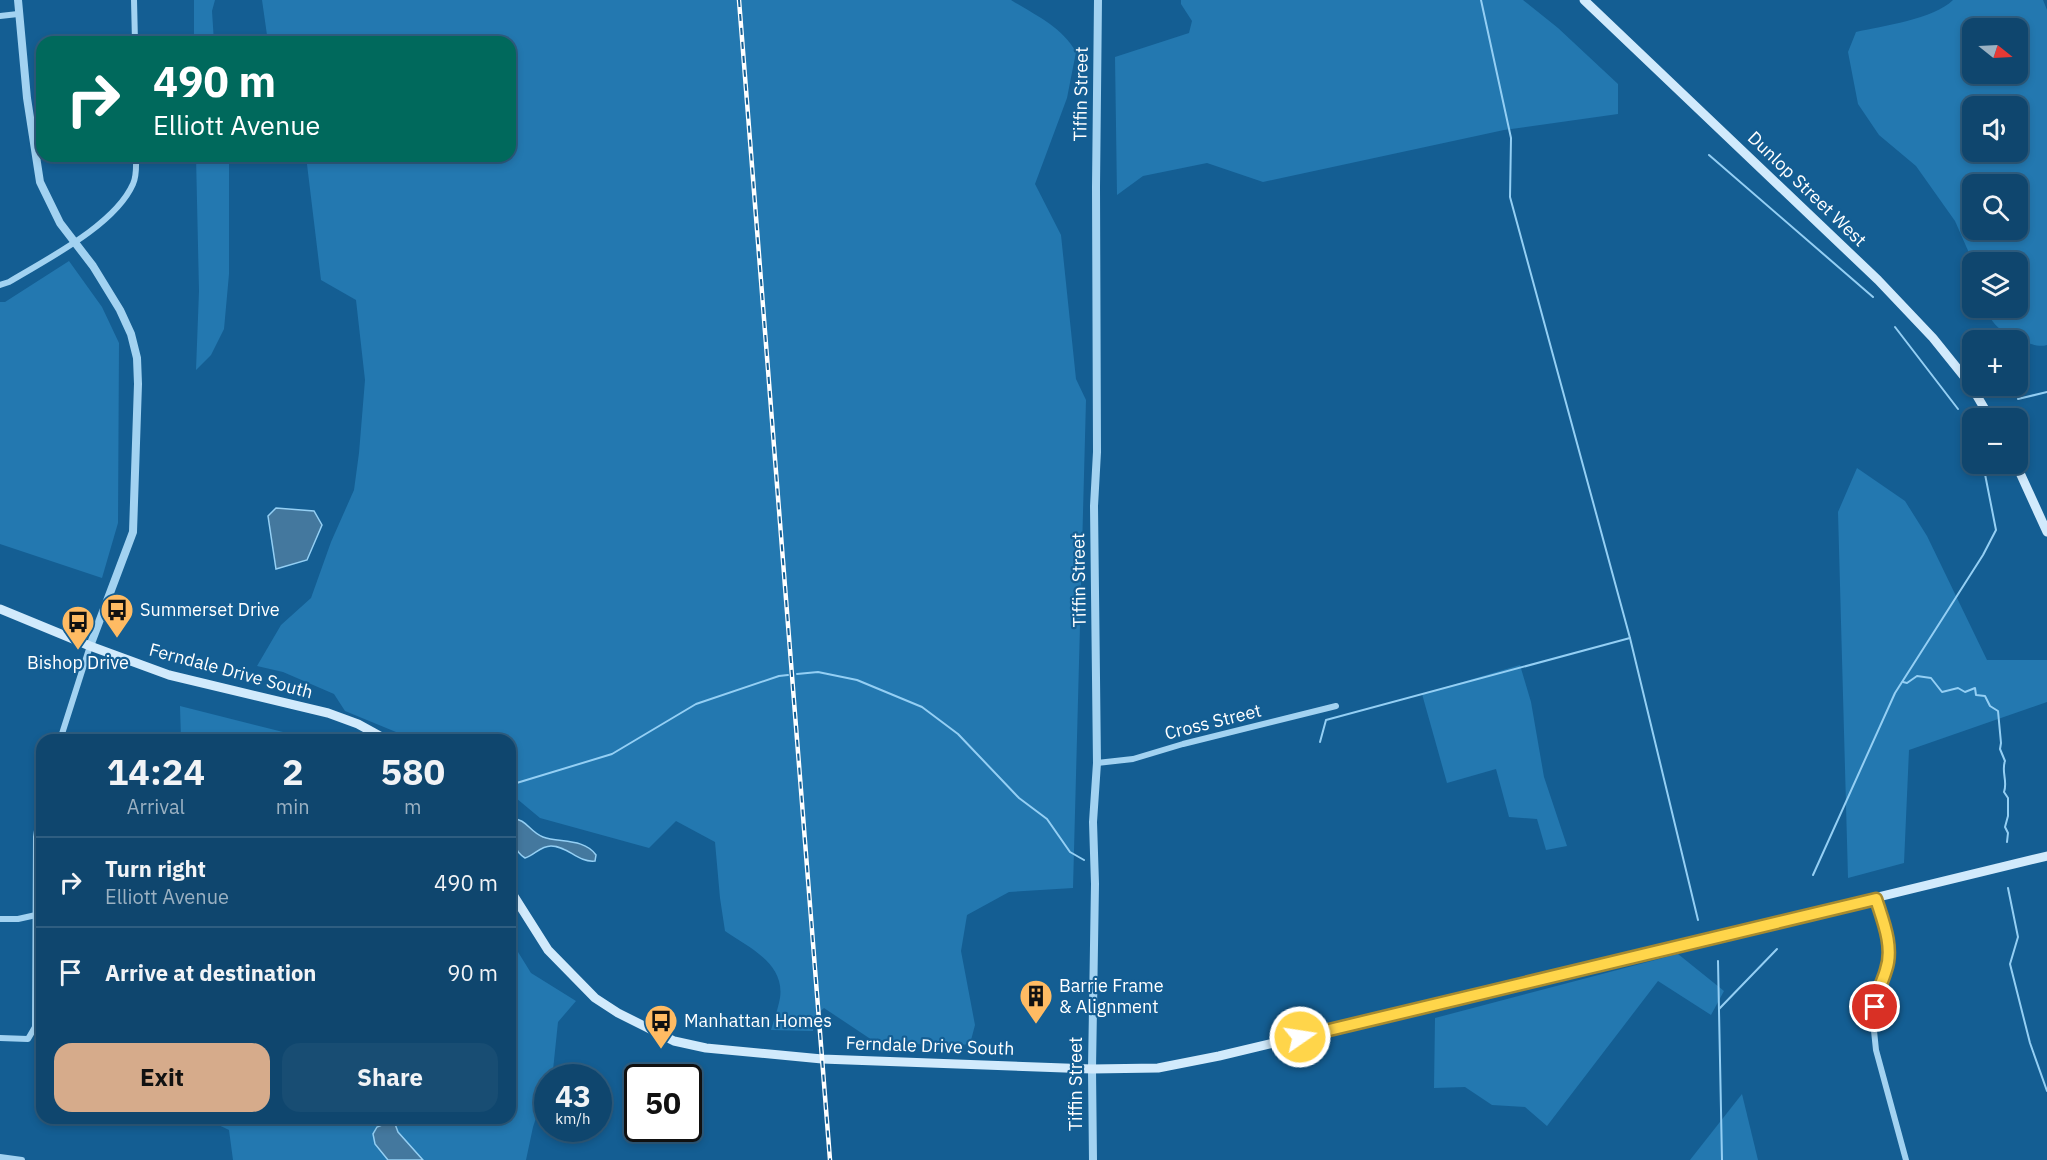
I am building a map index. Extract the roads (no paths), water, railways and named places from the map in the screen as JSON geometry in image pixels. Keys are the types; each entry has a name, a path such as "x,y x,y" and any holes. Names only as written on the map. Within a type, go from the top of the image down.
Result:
{"main road":[{"name":"Dunlop Street West","path":"1584,0 1878,279 1948,356 1970,384 1984,408"},
{"path":"2021,474 2047,532"},
{"name":"Ferndale Drive South","path":"0,609 90,646 191,681 328,713 358,724 376,734"},
{"name":"Ferndale Drive South","path":"516,899 548,950 596,998 618,1013 674,1041 706,1048 822,1059 1092,1069 1158,1068 1219,1056 2047,856"}],"street":[{"path":"18,0 27,98 36,156"},
{"path":"134,0 135,36"},
{"name":"Tiffin Street","path":"1093,1160 1095,884 1093,822 1097,763 1094,506 1097,452 1098,0"},
{"path":"0,16 18,14"},
{"path":"37,162 40,182 60,223 93,266 120,310 137,358 133,532 90,646 62,734"},
{"path":"0,285 9,282 74,243 118,209 134,182 136,162"},
{"name":"Cross Street","path":"1097,763 1133,759 1183,744 1336,706"},
{"path":"0,1038 28,1039 35,1027 36,837"},
{"path":"1876,899 1889,945 1887,968 1876,993 1873,1021 1876,1050 1906,1160"},
{"path":"0,919 18,919 36,915"},
{"path":"0,1157 22,1160"}],"waterway":[{"path":"1481,0 1511,138 1510,197 1630,638 1698,920"},
{"path":"1709,155 1873,297"},
{"path":"1895,327 1958,409"},
{"path":"2018,399 2047,392"},
{"path":"1813,875 1895,693 1983,555 1996,530 1985,474"},
{"path":"1320,742 1326,720 1630,638"},
{"path":"797,674 818,672 857,680 922,707 958,734 1019,798 1047,819 1070,852 1084,860"},
{"path":"516,783 612,754 696,704 788,675"},
{"path":"1903,682 1907,683 1917,676 1931,678 1942,692 1958,688 1965,692 1975,688 1976,695 1985,696 1990,706 1998,711 2000,749 2005,761 2004,792 2008,798 2008,816 2005,827 2008,833 2007,842"},
{"path":"2008,888 2018,937 2010,964 2030,1043 2047,1091"},
{"path":"1719,1009 1777,949"},
{"path":"1718,961 1722,1160"}],"railway":[{"path":"739,0 830,1160"}],"place":[{"name":"Summerset Drive","path":"117,639"},
{"name":"Bishop Drive","path":"78,651"},
{"name":"Barrie Frame & Alignment","path":"1036,1025"},
{"name":"Manhattan Homes","path":"661,1050"}]}
